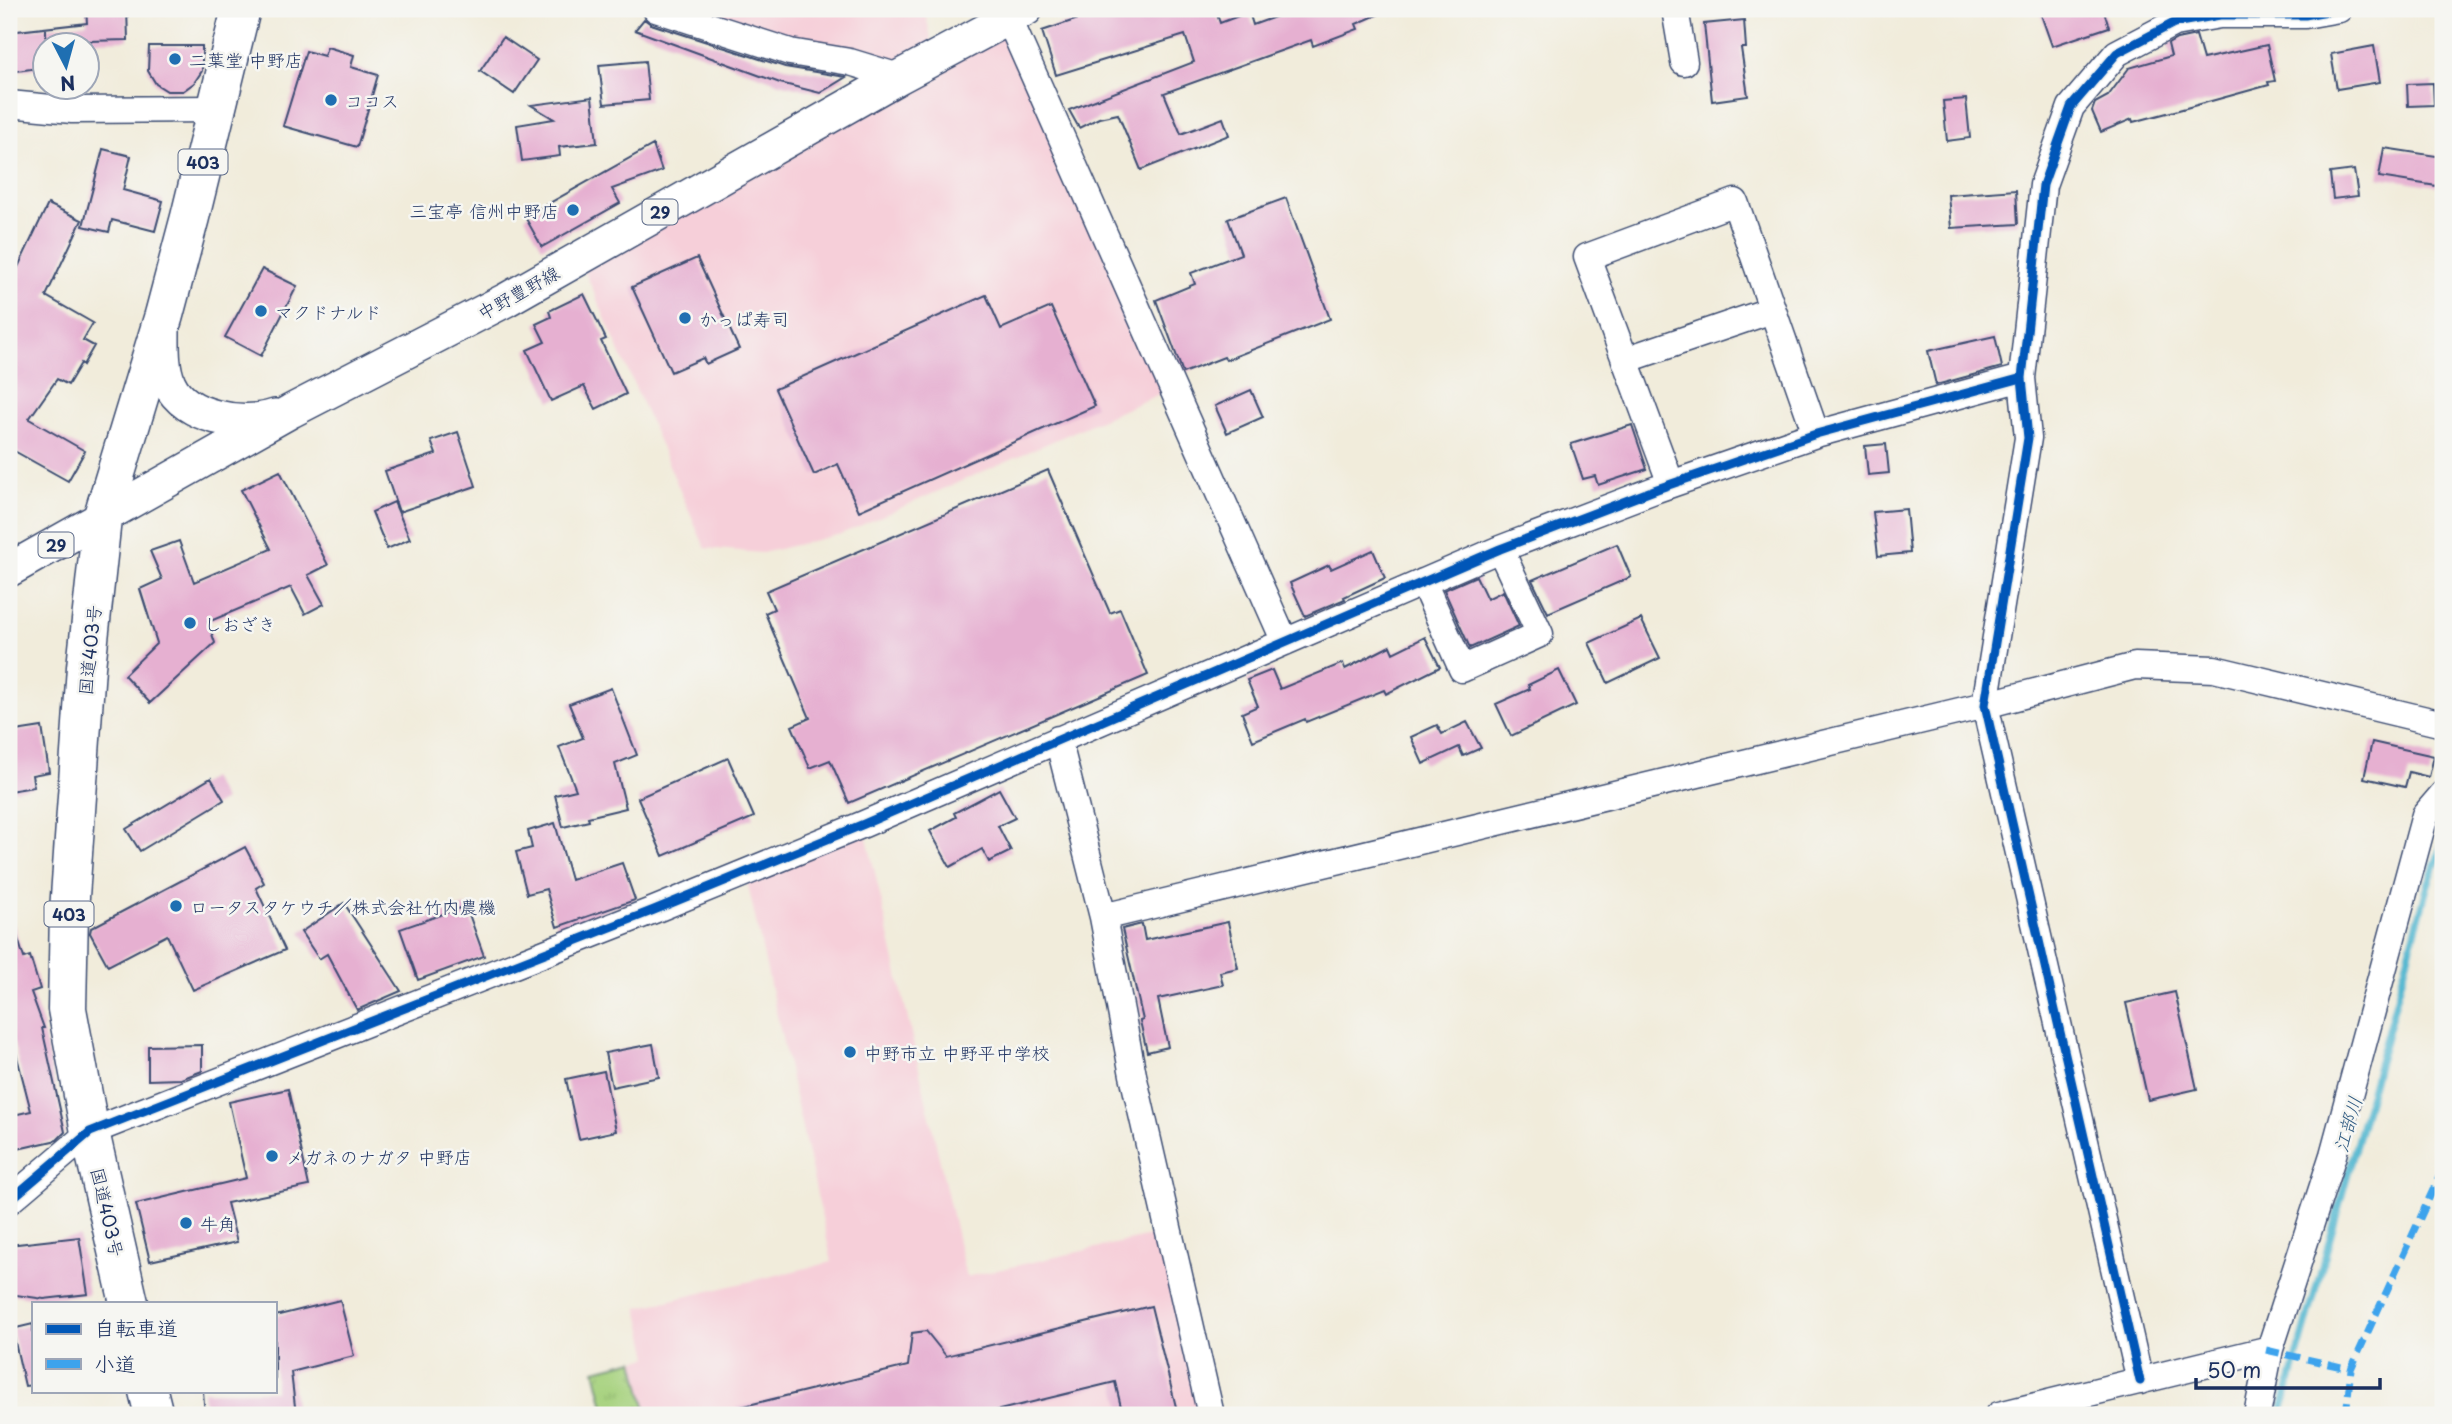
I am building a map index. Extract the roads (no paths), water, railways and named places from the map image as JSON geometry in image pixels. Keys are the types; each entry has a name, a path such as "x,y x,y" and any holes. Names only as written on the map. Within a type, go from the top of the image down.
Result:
{"highway":[{"name":"国道403号","path":"128,1302 90,1132 67,1009 69,911 86,667 102,519 164,315 241,9"},
{"path":"148,1392 154,1415"}],"main road":[{"name":"中野豊野線","path":"9,570 291,411 506,300 899,77 1018,14"},
{"path":"164,315 163,346 168,381 175,394 187,404 224,418 247,420 265,419 291,411"}],"street":[{"path":"656,9 790,52 850,62 899,77"},
{"path":"1675,9 1685,62"},
{"path":"2140,1381 1985,705 2028,438 2022,378 2043,185 2071,107 2118,53 2174,23 2210,13 2305,15 2339,9"},
{"path":"1018,14 1285,642"},
{"path":"9,104 72,110 216,108"},
{"path":"1671,484 1587,257 1735,202 1816,434"},
{"path":"1625,360 1772,310"},
{"path":"9,1201 90,1132 654,910 864,824 1500,549 1671,484 1816,434 2022,378"},
{"path":"1423,582 1462,669 1540,634 1500,549"},
{"path":"1103,917 1985,705 2135,666 2214,669 2443,724"},
{"path":"1058,740 1103,917 1136,1088 1211,1415"},
{"path":"2257,1415 2270,1349 2333,1155 2425,815 2443,794"},
{"path":"1999,1415 2270,1349"}],"waterway":[{"name":"江部川","path":"2281,1415 2428,885 2443,842"}],"place":[{"name":"二葉堂 中野店","path":"175,59"},
{"name":"ココス","path":"331,100"},
{"name":"三宝亭 信州中野店","path":"573,210"},
{"name":"マクドナルド","path":"261,311"},
{"name":"かっぱ寿司","path":"685,318"},
{"name":"しおざき","path":"190,623"},
{"name":"ロータスタケウチ／株式会社竹内農機","path":"176,906"},
{"name":"中野市立 中野平中学校","path":"850,1052"},
{"name":"メガネのナガタ 中野店","path":"272,1156"},
{"name":"牛角","path":"186,1223"}]}
